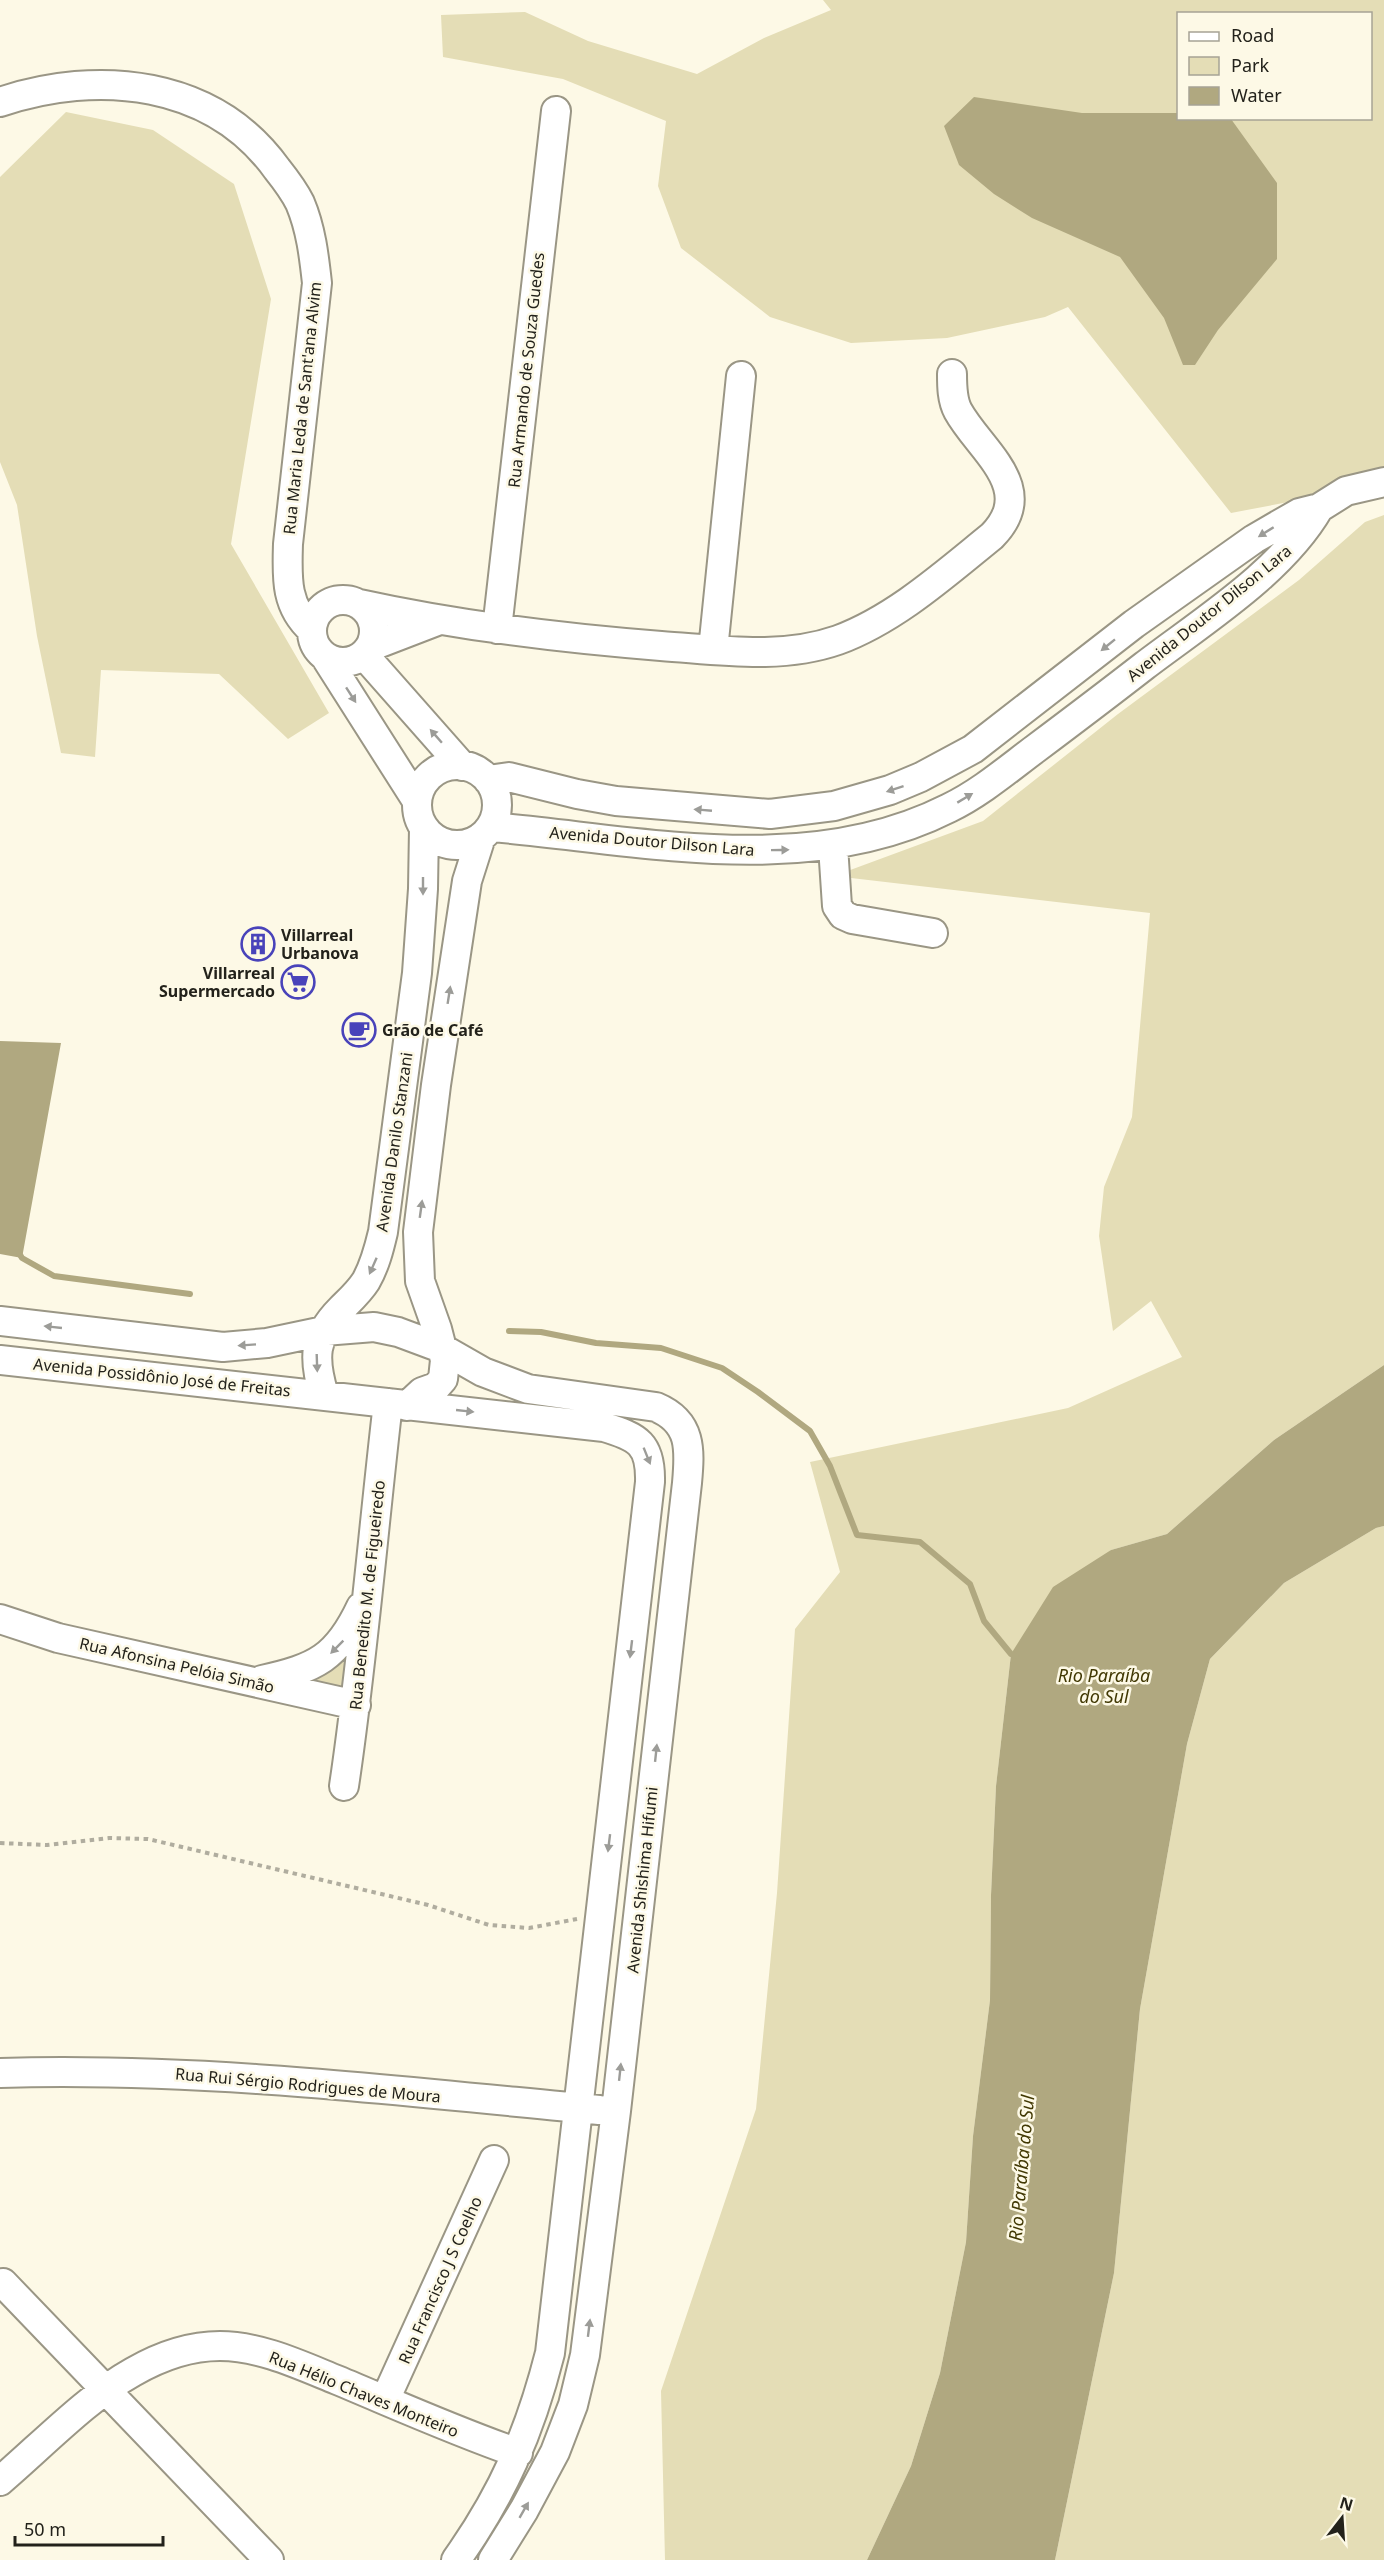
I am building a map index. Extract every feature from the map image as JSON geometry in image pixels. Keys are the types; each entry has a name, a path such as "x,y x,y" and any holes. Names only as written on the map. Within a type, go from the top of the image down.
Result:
{"street":[{"name":"Rua Maria Leda de Sant'ana Alvim","path":"3,103 60,88 107,85 147,89 194,100 234,123 254,141 270,159 299,201 312,245 317,283 287,566 287,585 292,603 303,623 312,630"},
{"name":"Rua Armando de Souza Guedes","path":"496,629 556,111"},
{"path":"420,814 421,788 433,774 449,766 462,766 480,773 488,780 497,802 486,832 471,843 450,845 431,836 326,658 313,641 312,630 316,614 326,605 338,600 349,600 437,621 713,650 752,652 787,650 840,639 898,608 999,528 1009,504 1008,481 957,410 952,374"},
{"path":"713,650 741,376"},
{"path":"1320,508 1346,491 1384,482"},
{"name":"Avenida Doutor Dilson Lara","path":"488,780 509,777 577,794 672,807 746,813 793,813 834,806 904,786 989,738 1134,624 1254,539 1299,513 1320,508"},
{"name":"Avenida Doutor Dilson Lara","path":"486,832 731,849 799,849 833,846 872,837 949,808 1010,769 1258,578 1297,542 1320,508"},
{"path":"287,566 313,596 326,605"},
{"path":"359,604 372,619 375,629 368,650"},
{"path":"326,658 345,662 437,621"},
{"path":"368,650 462,766"},
{"path":"989,738 1010,769"},
{"name":"Avenida Danilo Stanzani","path":"314,1333 366,1280 377,1256 383,1232 418,962 423,889 420,814"},
{"name":"Avenida Danilo Stanzani","path":"397,1404 436,1387 443,1379 446,1350 420,1281 418,1232 436,1085 465,892 486,832"},
{"path":"833,846 837,906 843,915 852,920 933,933"},
{"path":"0,1321 223,1347 251,1346 314,1333 318,1346 316,1360 324,1395"},
{"name":"Avenida Shishima Hifumi","path":"314,1333 374,1327 398,1332 446,1350 483,1372 528,1389 656,1407 673,1416 688,1442 689,1462 616,2111 585,2355 580,2379 555,2452 524,2510 493,2560"},
{"name":"Avenida Possidônio José de Freitas","path":"0,1360 397,1404"},
{"path":"397,1404 604,1427 637,1439 649,1458 650,1482 580,2108 550,2353 518,2453 491,2507 456,2560"},
{"name":"Rua Benedito M. de Figueiredo","path":"344,1786 363,1655 366,1597 397,1404"},
{"path":"254,1682 297,1672 329,1654 341,1643 366,1597"},
{"name":"Rua Afonsina Pelóia Simão","path":"0,1619 58,1638 356,1705"},
{"name":"Rua Rui Sérgio Rodrigues de Moura","path":"0,2073 90,2071 188,2074 616,2111"},
{"name":"Rua Francisco J S Coelho","path":"385,2400 494,2160"},
{"path":"3,2283 104,2391 269,2560"},
{"name":"Rua Hélio Chaves Monteiro","path":"0,2481 104,2391 157,2360 202,2346 241,2347 293,2362 463,2434 518,2453"}],"path":[{"path":"0,1843 47,1845 109,1838 148,1839 428,1905 481,1923 512,1928 559,1923 601,1913"}],"green space":[{"path":"823,0 1384,0 1384,480 1346,491 1231,513 1068,307 1045,317 947,338 851,343 770,317 681,248 658,186 666,121 563,79 443,57 441,15 525,12 588,41 697,74 764,38 831,10"},
{"path":"66,112 153,130 234,184 271,299 231,544 329,713 288,739 219,674 101,670 95,757 61,753 37,636 17,505 0,462 0,177"},
{"path":"1384,515 1384,1365 1274,1440 1167,1534 1111,1550 1011,1654 996,1786 991,1895 990,2000 973,2136 966,2242 940,2373 911,2466 867,2560 665,2560 661,2391 756,2109 777,1893 795,1629 840,1572 810,1462 1068,1408 1182,1357 1151,1301 1113,1331 1099,1236 1104,1187 1132,1117 1150,913 834,876 983,821 1118,714 1299,580 1365,522"},
{"path":"1384,1526 1384,2560 1055,2560 1114,2273 1140,2009 1187,1744 1210,1659 1284,1583 1376,1528"},
{"path":"350,1642 348,1681 342,1691 295,1682"}],"water":[{"path":"974,97 1082,113 1177,113 1177,120 1232,120 1277,183 1277,259 1218,330 1195,365 1183,365 1164,318 1120,257 1032,218 994,194 959,165 944,126"},
{"path":"0,1041 61,1043 22,1258 0,1254"},
{"name":"Rio Paraíba do Sul","path":"1384,1365 1384,1526 1376,1528 1284,1583 1210,1659 1187,1744 1140,2009 1114,2273 1055,2560 867,2560 911,2466 940,2373 966,2242 973,2136 990,2000 991,1895 996,1786 1011,1654 1053,1587 1111,1550 1167,1534 1274,1440"}],"waterway":[{"path":"19,1253 22,1258 54,1276 190,1294"},
{"path":"509,1331 541,1332 596,1343 661,1348 722,1368 810,1431 830,1466 857,1535 920,1542 970,1584 984,1621 1011,1654 1016,1656"}],"place":[{"name":"Villarreal Urbanova","path":"258,944"},
{"name":"Villarreal Supermercado","path":"298,982"},
{"name":"Grão de Café","path":"359,1030"}]}
